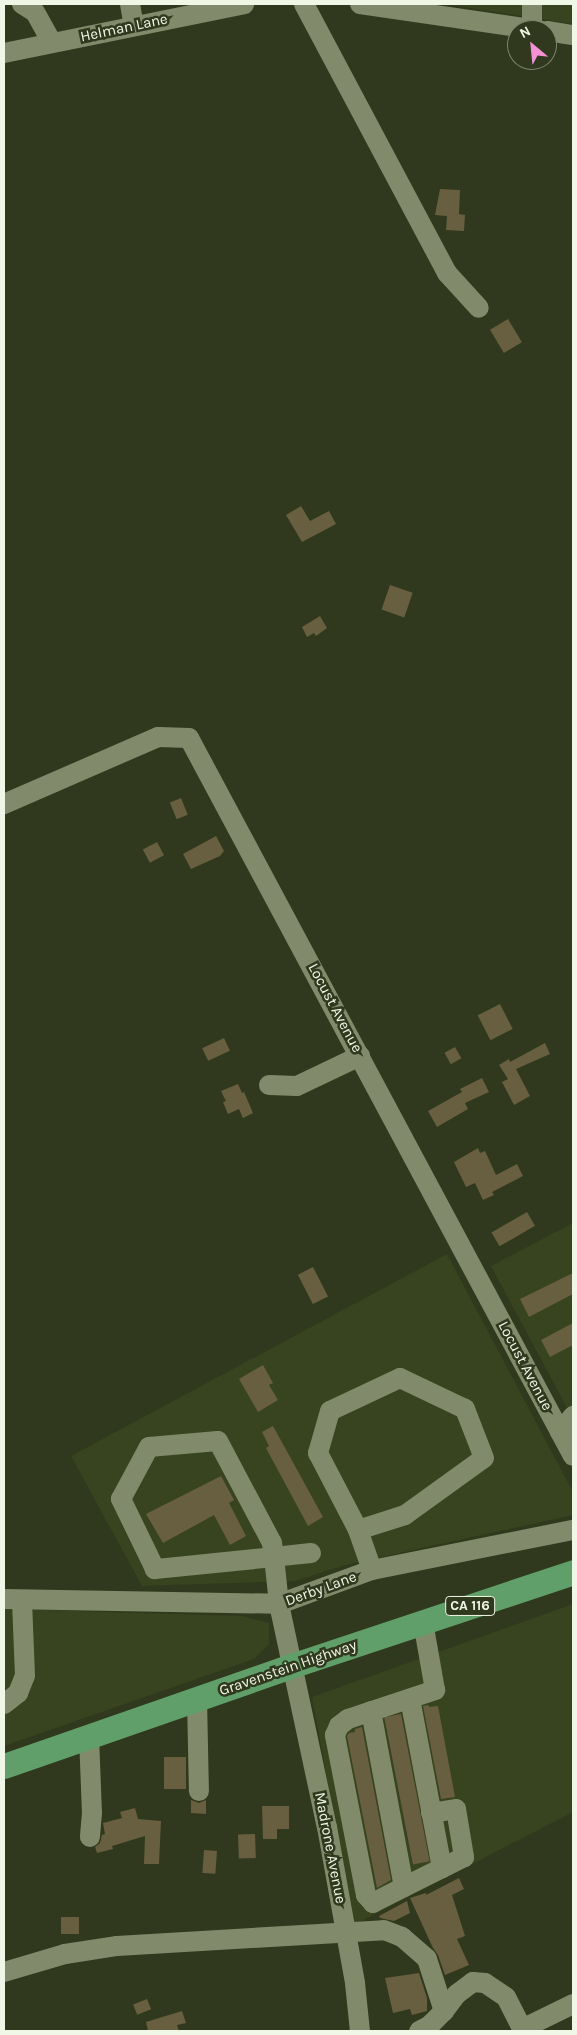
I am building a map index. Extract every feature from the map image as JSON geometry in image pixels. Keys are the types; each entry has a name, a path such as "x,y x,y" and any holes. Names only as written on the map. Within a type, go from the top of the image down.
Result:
{"main road":[{"name":"Gravenstein Highway","path":"4,1766 292,1666 573,1572"}],"street":[{"path":"22,4 35,12 52,43"},
{"path":"130,4 134,26"},
{"name":"Helman Lane","path":"4,52 244,4"},
{"path":"304,4 447,272 479,308"},
{"path":"360,4 390,6 507,25"},
{"path":"532,4 536,20"},
{"path":"557,33 573,35"},
{"name":"Locust Avenue","path":"4,804 158,736 189,738 573,1456"},
{"path":"269,1085 297,1086 360,1056"},
{"path":"358,1530 405,1515 484,1458 465,1409 400,1378 330,1411 318,1453 358,1530 372,1570"},
{"path":"560,1432 573,1416"},
{"path":"274,1557 272,1543 218,1441 149,1446 121,1499 155,1569 274,1557 311,1553"},
{"name":"Derby Lane","path":"13,1600 279,1604 372,1570 573,1530"},
{"name":"Madrone Avenue","path":"274,1557 279,1604 327,1828 355,1983 360,2031"},
{"path":"4,1704 18,1693 25,1676 13,1600"},
{"path":"410,1699 431,1813 456,1809 464,1857 373,1903 366,1896 335,1736 339,1726 348,1719 435,1690 423,1622"},
{"path":"197,1699 199,1791"},
{"path":"372,1711 404,1887"},
{"path":"89,1736 92,1813 90,1837"},
{"path":"327,1828 352,1823"},
{"path":"4,1972 65,1954 117,1946 346,1934 384,1930 402,1937 427,1959 444,2011"},
{"path":"418,2031 429,2026 457,1994 473,1982 485,1983 506,1998 523,2030 573,2004"}],"shaded area":[{"path":"445,4 573,4 573,24"},
{"path":"573,1223 573,1419 491,1266"},
{"path":"447,1254 573,1492 573,1515 345,1565 295,1581 142,1586 71,1456"},
{"path":"573,1604 573,1812 354,1925 312,1697"},
{"path":"4,1609 242,1616 269,1623 269,1644 254,1659 4,1746"}],"building":[{"path":"440,189 460,190 459,214 465,215 464,231 446,230 447,216 435,215"},
{"path":"508,319 522,342 504,353 490,330"},
{"path":"301,506 310,521 329,511 336,524 302,542 286,515"},
{"path":"390,585 413,593 404,617 382,610"},
{"path":"320,616 327,628 316,636 314,633 307,637 302,627"},
{"path":"181,798 188,815 177,819 170,802"},
{"path":"216,836 224,851 220,856 191,869 183,854"},
{"path":"157,842 164,855 150,863 143,850"},
{"path":"500,1004 513,1029 490,1040 478,1015"},
{"path":"224,1038 230,1051 208,1061 202,1048"},
{"path":"545,1043 550,1054 516,1069 530,1096 514,1105 502,1082 508,1079 499,1065 509,1059 510,1062"},
{"path":"455,1047 461,1058 451,1064 445,1053"},
{"path":"482,1078 489,1092 465,1103 468,1109 437,1127 428,1111 462,1092 460,1089"},
{"path":"238,1084 242,1093 244,1092 253,1113 243,1118 239,1109 228,1114 223,1102 226,1101 221,1091"},
{"path":"478,1148 480,1153 485,1151 496,1175 517,1164 523,1176 492,1192 494,1195 483,1200 475,1183 466,1187 454,1162"},
{"path":"527,1212 535,1226 499,1246 491,1232"},
{"path":"313,1267 328,1296 313,1304 298,1275"},
{"path":"573,1273 573,1294 529,1317 520,1299"},
{"path":"573,1323 573,1345 550,1357 541,1340"},
{"path":"263,1365 273,1383 269,1385 278,1400 258,1412 239,1379"},
{"path":"273,1426 323,1517 308,1526 266,1448 269,1446 262,1432"},
{"path":"221,1476 234,1500 229,1503 246,1536 230,1545 214,1515 163,1543 146,1514"},
{"path":"428,1705 429,1707 438,1706 455,1797 441,1799 423,1706"},
{"path":"401,1714 430,1861 413,1864 384,1717"},
{"path":"362,1727 391,1880 377,1888 347,1736 349,1733 355,1732 355,1729"},
{"path":"164,1757 186,1757 186,1789 164,1789"},
{"path":"191,1800 199,1803 206,1800 206,1814 191,1813"},
{"path":"262,1806 289,1806 289,1829 277,1829 277,1839 263,1839"},
{"path":"135,1808 138,1819 161,1821 159,1864 144,1864 145,1836 112,1846 113,1849 97,1853 95,1847 100,1843 102,1835 105,1834 103,1823 122,1818 120,1812"},
{"path":"255,1834 256,1858 239,1859 238,1835"},
{"path":"204,1850 217,1851 215,1874 202,1873"},
{"path":"459,1878 464,1889 452,1895 465,1936 457,1939 469,1965 445,1975 438,1955 410,1898 426,1893 426,1895"},
{"path":"407,1901 410,1913 394,1921 380,1918 379,1916"},
{"path":"61,1917 79,1917 79,1934 61,1934"},
{"path":"419,1973 427,1998 427,2011 412,2015 410,2009 393,2013 385,1978"},
{"path":"147,1999 151,2009 137,2015 133,2005"},
{"path":"182,2011 186,2023 177,2025 179,2031 148,2031 146,2022"}]}
